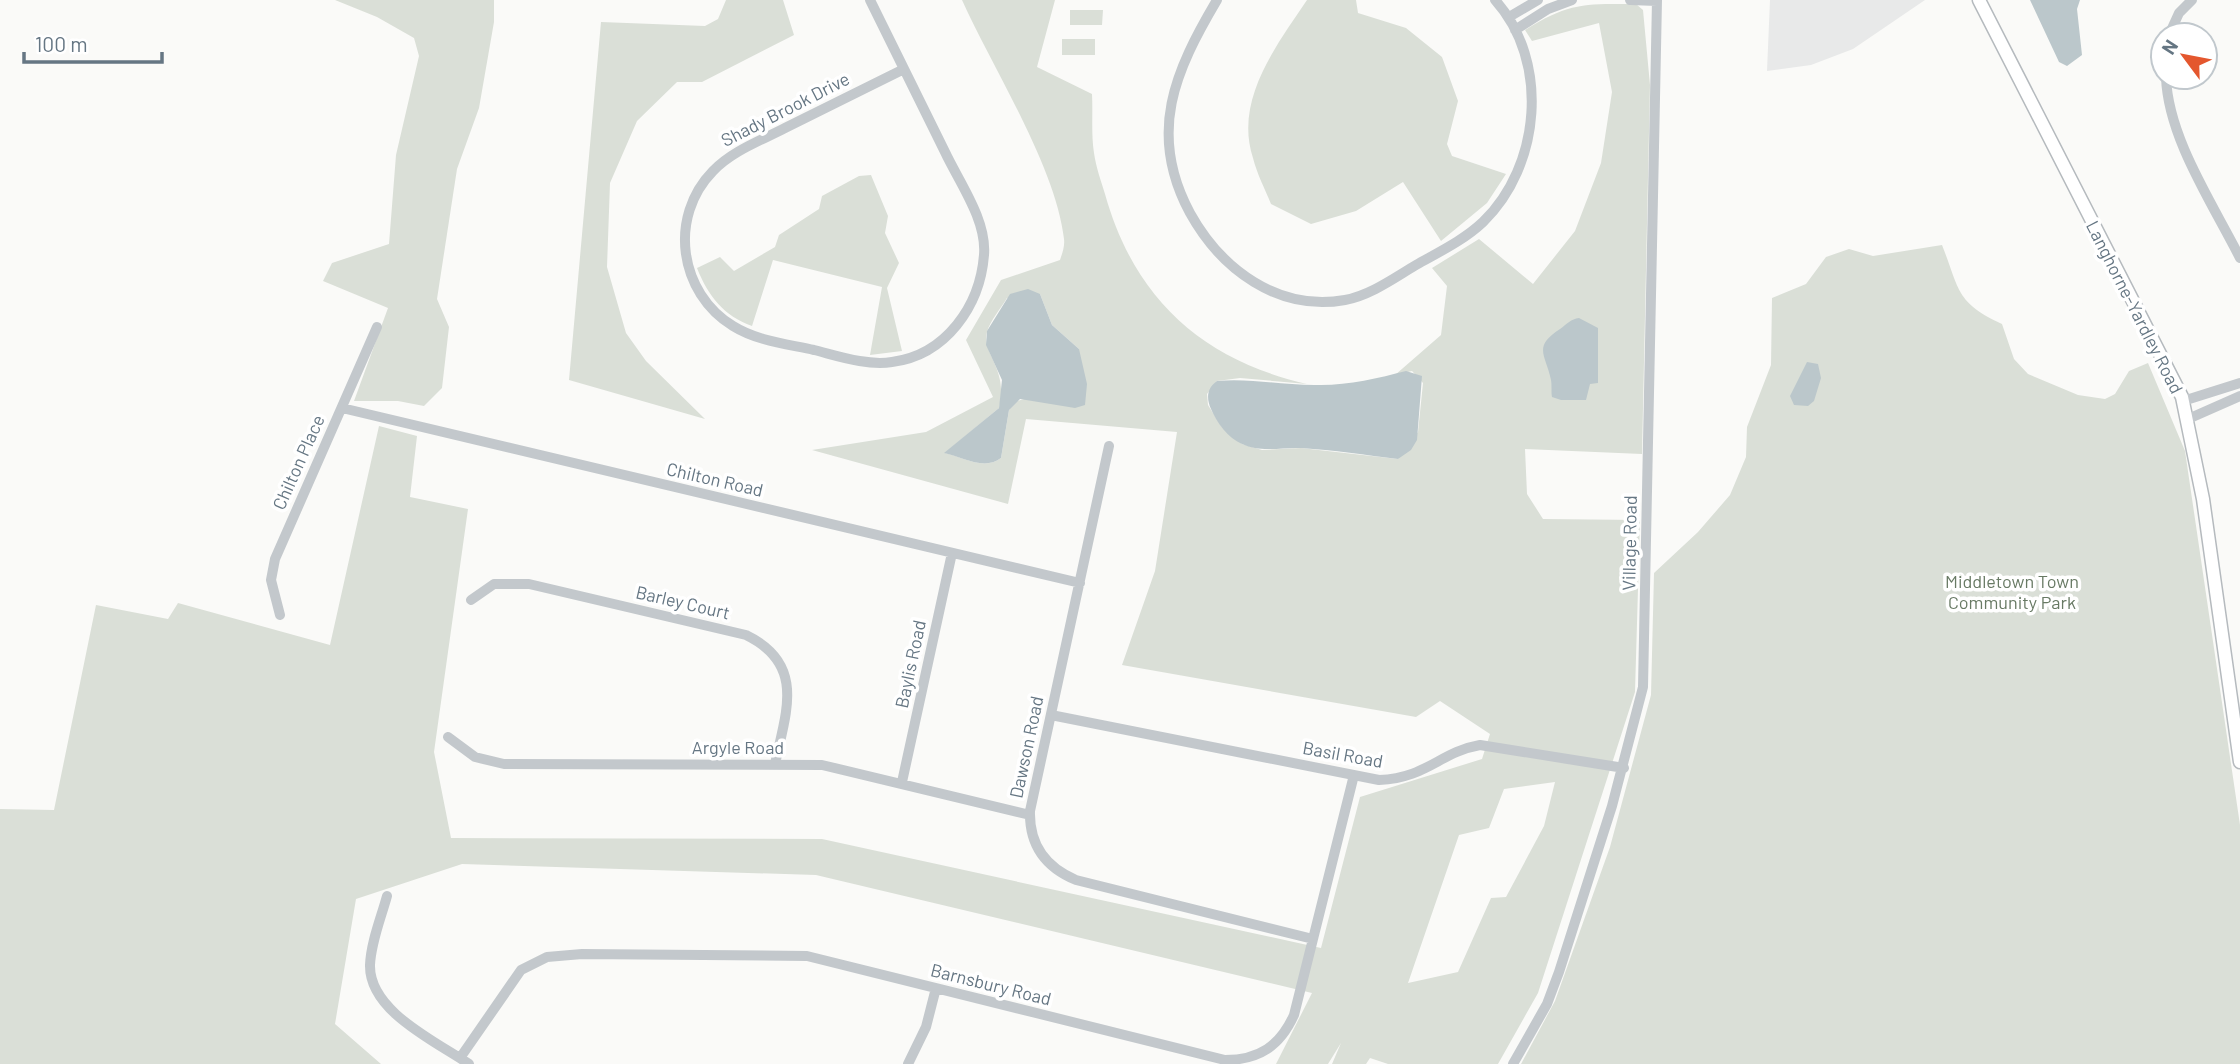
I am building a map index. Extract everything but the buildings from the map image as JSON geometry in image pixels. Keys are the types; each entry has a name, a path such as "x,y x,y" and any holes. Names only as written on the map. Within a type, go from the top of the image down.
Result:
{"main road":[{"name":"Langhorne-Yardley Road","path":"1979,0 2183,401 2203,499 2240,762"}],"street":[{"name":"Shady Brook Drive","path":"870,0 904,69 984,239 981,279 974,300 959,324 939,343 917,356 891,363 867,361 795,346 756,337 734,327 702,297 690,275 684,228 698,191 710,173 735,153 904,69"},
{"path":"1217,0 1178,72 1170,104 1169,142 1176,178 1205,240 1231,268 1260,287 1287,297 1317,301 1346,300 1370,292 1465,236 1483,221 1503,196 1521,161 1533,109 1531,79 1515,30 1509,17 1495,0"},
{"path":"1509,17 1538,0"},
{"path":"1515,30 1548,9 1572,0"},
{"path":"1630,0 1657,1"},
{"path":"2175,21 2179,13 2192,0"},
{"name":"Village Road","path":"1513,1064 1547,1004 1555,983 1640,711 1645,667 1657,1"},
{"path":"2167,91 2176,129 2240,258"},
{"name":"Chilton Place","path":"280,615 271,580 275,559 377,327"},
{"path":"2183,401 2240,383"},
{"path":"2188,419 2240,396"},
{"name":"Chilton Road","path":"342,408 1080,583"},
{"name":"Dawson Road","path":"1109,446 1030,816 1036,848 1050,866 1062,874 1313,939"},
{"name":"Baylis Road","path":"902,782 952,553"},
{"name":"Barley Court","path":"471,600 494,583 521,583 746,635 758,641 777,658 787,681 788,708 775,764"},
{"name":"Basil Road","path":"1051,715 1379,780 1409,776 1465,748 1480,745 1624,768"},
{"name":"Argyle Road","path":"448,737 475,757 504,764 822,765 902,782 1030,816"},
{"name":"Barnsbury Road","path":"465,1061 514,978 532,962 547,957 799,955 1225,1060 1239,1060 1262,1054 1275,1045 1287,1030 1294,1015 1354,775"},
{"path":"387,896 371,958 376,991 393,1013 465,1061"},
{"path":"908,1064 926,1027 936,988"}],"shaded area":[{"path":"1770,0 1925,0 1853,49 1811,65 1767,71"},
{"path":"2030,0 2080,0 2077,9 2082,55 2067,66 2059,62"},
{"path":"1028,289 1040,294 1052,325 1079,349 1087,384 1085,405 1075,408 1020,399 1009,410 1001,458 994,462 981,463 944,453 999,408 1002,380 986,345 987,331 1010,294"},
{"path":"1579,318 1598,328 1598,383 1590,384 1586,400 1561,400 1552,397 1544,346 1551,335"},
{"path":"1807,362 1818,364 1821,378 1814,401 1808,406 1794,405 1790,396"},
{"path":"1406,371 1422,376 1417,440 1411,450 1398,459 1313,449 1249,447 1232,438 1224,430 1208,401 1209,390 1217,381 1332,385"}],"green space":[{"path":"335,0 494,0 494,22 479,108 457,169 437,299 449,327 442,388 424,406 398,401 354,401 388,308 323,281 332,263 389,244 396,155 419,56 414,38 377,17"},
{"path":"726,0 783,0 794,35 702,82 677,82 637,121 610,183 607,267 626,333 646,361 705,419 569,380 601,22 705,26 718,19"},
{"path":"962,0 1055,0 1037,67 1092,94 1096,163 1118,231 1134,264 1154,293 1178,319 1205,341 1235,359 1307,384 1240,378 1217,381 1207,394 1208,405 1221,426 1242,444 1262,450 1301,448 1398,459 1418,432 1423,383 1412,371 1395,375 1441,335 1447,286 1432,268 1479,239 1533,284 1575,231 1601,163 1612,92 1599,23 1532,41 1525,30 1554,14 1578,6 1636,4 1643,10 1650,85 1642,454 1525,449 1527,494 1543,519 1640,520 1635,692 1538,993 1498,1064 1388,1064 1370,1058 1366,1064 1332,1064 1341,1043 1328,1064 1276,1064 1312,993 816,875 462,864 356,899 335,1024 381,1064 0,1064 0,809 54,810 96,605 168,619 178,603 330,645 379,426 417,436 410,497 468,509 434,752 451,838 822,839 1321,948 1360,797 1482,759 1490,734 1440,701 1416,717 1122,665 1155,571 1177,432 1026,419 1008,504 812,450 926,432 993,397 966,340 1001,280 1060,260 1064,239 1059,211 1049,181 1022,118","holes":["1040,294 1052,325 1079,349 1028,398 1013,402 1009,410 1001,458 994,462 981,463 945,453 999,408 1001,394 998,372 986,340 993,319 1007,298","1555,782 1544,826 1506,897 1491,898 1458,972 1408,983 1459,835 1489,828 1504,789"]},
{"path":"1307,0 1356,0 1358,13 1406,28 1442,57 1458,101 1447,144 1452,156 1506,174 1487,203 1441,241 1403,182 1356,211 1311,224 1271,204 1253,158 1249,115 1261,74"},
{"path":"1070,10 1103,10 1102,25 1070,25"},
{"path":"1062,39 1095,39 1095,55 1062,55"},
{"path":"871,175 888,216 885,233 899,263 887,288 902,351 870,355 882,287 773,260 752,326 733,317 718,304 697,268 720,257 734,271 775,247 779,235 819,209 822,196 859,176"},
{"name":"Middletown Town Community Park","path":"1942,245 1961,293 1975,309 2002,324 2014,359 2028,374 2078,395 2105,399 2115,394 2129,371 2148,363 2185,451 2240,825 2240,1064 1521,1064 1555,1001 1610,847 1651,695 1654,573 1698,532 1730,495 1746,457 1747,427 1771,365 1772,298 1806,284 1826,257 1849,249 1873,256"}]}
